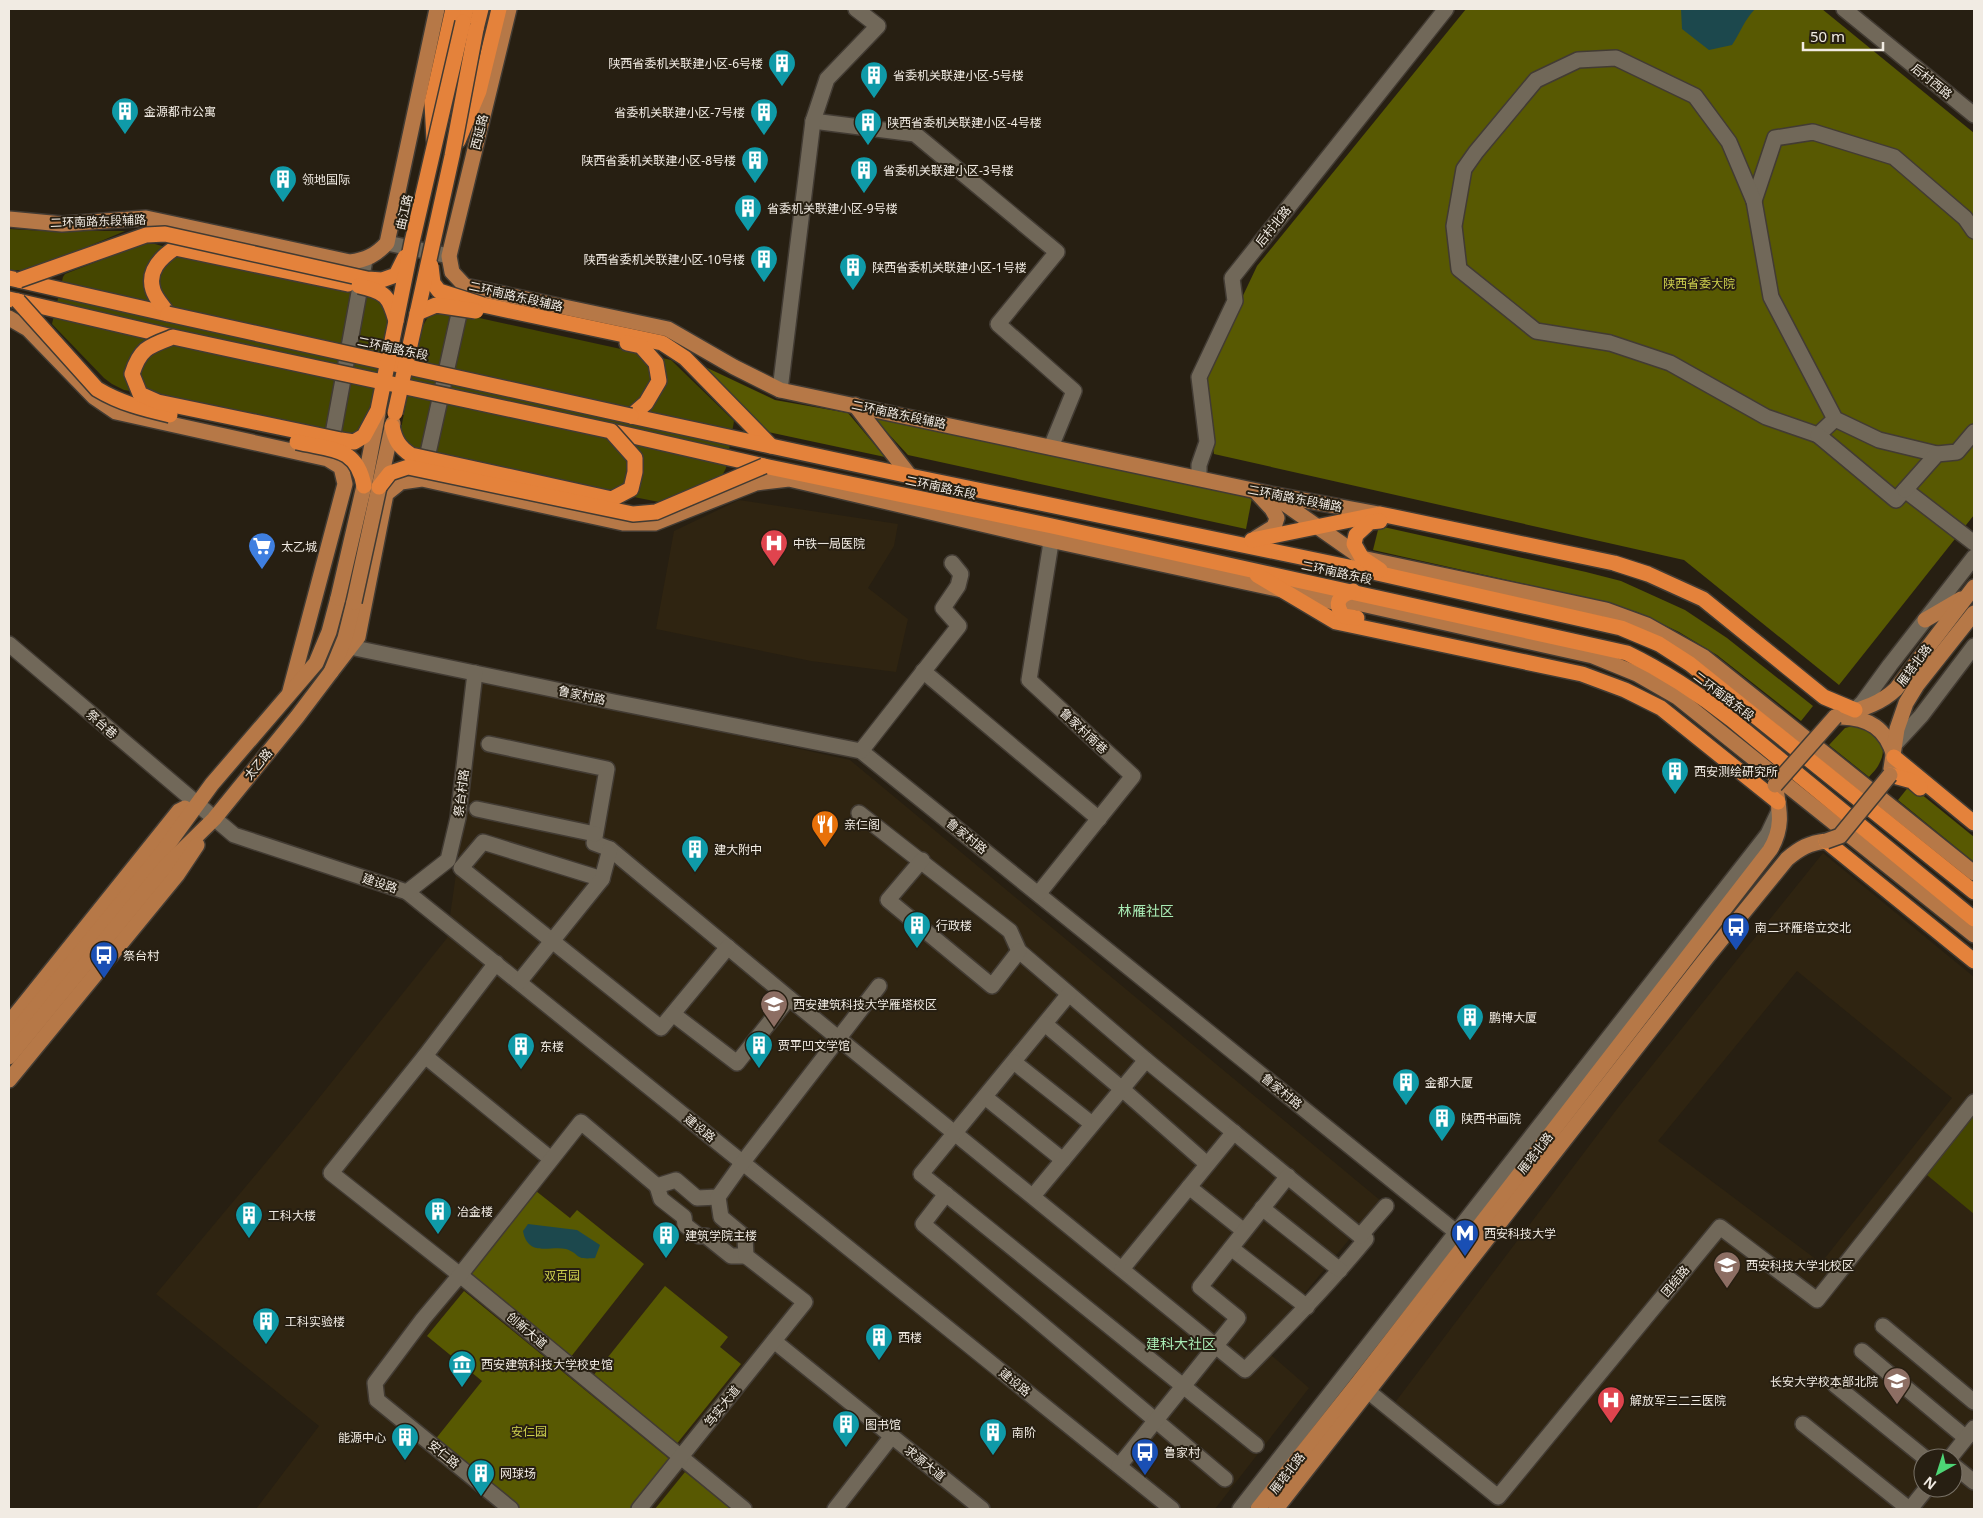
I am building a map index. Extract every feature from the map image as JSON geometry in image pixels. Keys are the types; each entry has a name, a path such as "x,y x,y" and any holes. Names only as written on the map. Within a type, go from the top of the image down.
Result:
{"highway":[{"path":"435,150 432,103 453,9"},
{"path":"481,9 468,20 452,156 394,420 395,438 401,449 411,455 612,499 631,489 635,458 611,431"},
{"path":"452,156 479,91 499,9"},
{"name":"曲江路","path":"173,337 147,347 136,359 132,374 140,394 158,402 294,431 354,442 364,436 378,410 412,242 468,20"},
{"path":"14,279 146,235 165,234 367,279 382,280 396,275 412,242"},
{"path":"168,314 153,290 153,271 161,258 175,248 377,290 387,296 397,323"},
{"path":"430,253 433,283 439,291 451,296 483,305 662,342 685,358 771,446"},
{"name":"二环南路东段","path":"14,279 631,416 1197,535 1621,628 1659,644 1690,664 1974,892"},
{"path":"13,300 97,389 112,398 134,407 345,453 354,460 361,472 376,489 390,473 408,467 633,514 656,512 764,466"},
{"name":"二环南路东段","path":"13,300 173,337 611,431 764,466 1353,591 1627,653 1691,688 1974,919"},
{"path":"417,313 436,305 482,312 641,346 656,363 659,381 646,403 631,416"},
{"path":"1253,539 1380,514 1614,563 1648,574 1702,599 1824,697 1855,710"},
{"path":"1392,577 1362,558 1354,544 1356,535 1370,522 1379,521 1610,570 1640,580 1668,593 1714,619 1834,717"},
{"path":"1197,535 1220,533 1253,539 1376,568"},
{"path":"1245,568 1336,622 1582,674 1625,690 1661,708 1778,806"},
{"path":"1353,591 1345,594 1338,604 1338,609 1344,616 1573,663 1611,675 1661,700 1757,777 1775,785"},
{"path":"1895,750 1974,823"},
{"path":"1890,775 1912,781 1974,832"},
{"path":"1826,841 1974,961"}],"main road":[{"path":"365,260 379,252 387,243 437,9"},
{"name":"西延路","path":"449,256 509,9"},
{"name":"二环南路东段辅路","path":"9,218 62,224 146,218 350,262 365,260"},
{"name":"二环南路东段辅路","path":"449,256 452,272 465,286 668,329 734,367 780,390 1271,494 1380,514"},
{"path":"9,318 28,329 94,397 116,412 328,459 341,467 344,484 290,691"},
{"path":"854,405 910,476"},
{"name":"太乙路","path":"9,1040 161,854 196,804 290,691 316,663 376,489 378,410"},
{"name":"太乙路","path":"9,1057 166,866 214,819 331,672 345,638 354,602 376,489 394,420"},
{"path":"331,672 358,637 376,489 401,482 422,479 623,523 655,523 756,483 815,476"},
{"path":"789,479 1050,540 1282,590 1338,604 1358,603 1593,656 1638,674 1678,697 1974,935"},
{"path":"1252,490 1265,500 1276,513 1277,518 1274,526 1253,539"},
{"path":"1271,494 1362,558 1583,604 1647,625 1674,639 1710,662 1974,873"},
{"path":"1282,590 1353,591"},
{"path":"1925,620 1971,590"},
{"name":"雁塔北路","path":"1834,717 1875,705 1896,689 1971,590"},
{"name":"雁塔北路","path":"1276,1509 1369,1392 1467,1242 1708,956 1787,859 1800,848 1840,836 1890,775 1898,729 1906,703 1974,613"},
{"path":"1775,785 1834,717 1855,718 1878,728 1895,750"},
{"name":"雁塔北路","path":"1258,1509 1770,850 1778,837 1778,806 1775,785"},
{"path":"9,1023 179,811 196,804"},
{"path":"9,1080 176,875 214,819"}],"street":[{"path":"780,390 814,121 827,79 878,26 856,9"},
{"name":"后村北路","path":"1198,478 1199,464 1207,442 1199,378 1236,301 1232,278 1446,9"},
{"name":"后村西路","path":"1844,9 1974,115"},
{"path":"1937,454 1896,500 1818,435 1766,417 1670,363 1610,344 1536,331 1459,269 1454,226 1464,169 1536,80 1578,60 1616,58 1695,96 1729,142 1754,201 1771,297 1835,419 1879,440 1937,454 1957,452 1974,432"},
{"path":"814,121 915,134 1057,252 998,324 1074,391 1051,447"},
{"path":"1754,201 1775,138 1813,132 1894,157 1965,218 1974,231"},
{"path":"387,243 449,256"},
{"path":"328,459 365,260"},
{"path":"422,479 465,286"},
{"path":"1818,435 1835,419"},
{"path":"344,484 376,489"},
{"path":"1905,490 1974,543"},
{"name":"鲁家村南巷","path":"1039,893 1133,776 1030,680 1050,540"},
{"path":"1855,710 1974,557"},
{"path":"861,751 959,626 944,608 958,586 961,574 952,563"},
{"name":"祭台巷","path":"9,644 196,804"},
{"path":"1895,750 1974,646"},
{"name":"鲁家村路","path":"350,647 861,751 1039,893 1467,1242"},
{"path":"923,672 1099,819"},
{"name":"祭台村路","path":"407,892 448,860 458,818 475,673"},
{"path":"489,744 608,769 594,844 610,849 789,998 1245,1370 1307,1308 1366,1239 1146,1060 1019,952 1010,931 922,860 859,813"},
{"name":"建设路","path":"196,804 234,835 407,892 1172,1509"},
{"path":"478,809 595,834"},
{"path":"602,879 483,842 461,868 551,942 661,1028 728,947"},
{"path":"519,982 602,879 610,849"},
{"path":"922,860 888,900 992,986 1019,952"},
{"path":"496,963 424,1056 551,1160"},
{"path":"698,1198 684,1217 685,1225 698,1236 706,1236 731,1256 746,1256 745,1237 721,1217 718,1197 879,986"},
{"path":"1069,994 921,1174 1256,1445"},
{"path":"673,1014 737,1063 789,998"},
{"path":"1045,1024 1207,1164"},
{"name":"创新大道","path":"424,1056 331,1173 460,1275 744,1509"},
{"path":"1032,1196 1146,1060"},
{"path":"1014,1062 1092,1124"},
{"path":"985,1097 1062,1160"},
{"name":"团结路","path":"1369,1392 1498,1496 1720,1227 1817,1300 1974,1102"},
{"path":"460,1275 581,1122 657,1186 661,1199 684,1217"},
{"path":"1122,1269 1234,1132"},
{"path":"1119,1466 1238,1318 1200,1287 1288,1176"},
{"path":"657,1186 676,1180 698,1198 718,1197"},
{"path":"1189,1187 1244,1231"},
{"path":"946,1194 923,1224 1226,1479"},
{"path":"1360,1236 1386,1206"},
{"path":"1262,1208 1340,1270"},
{"path":"706,1236 721,1217"},
{"path":"1240,1509 1467,1242"},
{"path":"1231,1248 1307,1308"},
{"name":"笃实大道","path":"639,1509 805,1302 746,1256"},
{"name":"安仁路","path":"460,1275 423,1319 375,1383 376,1400 511,1509"},
{"path":"1883,1326 1974,1402"},
{"name":"求源大道","path":"774,1341 982,1509"},
{"path":"1862,1351 1970,1433 1958,1448"},
{"path":"1835,1386 1913,1448"},
{"path":"1804,1424 1909,1509 1918,1498"},
{"path":"834,1509 892,1436"},
{"path":"1963,1473 1974,1482"}],"shaded area":[{"path":"9,229 125,231 37,268 9,270"},
{"path":"142,244 155,244 190,254 376,292 389,313 368,421 351,435 124,390 104,378 52,324 63,277 65,274"},
{"path":"443,310 671,360 734,421 726,468 721,478 659,502 412,453 400,434 420,331 428,317"},
{"name":"中铁一局医院","path":"739,500 898,524 894,546 868,588 908,619 896,672 811,661 656,629 674,531"},
{"name":"西安建筑科技大学雁塔校区","path":"483,680 850,760 1381,1201 1261,1346 1309,1388 1215,1509 256,1509 319,1426 156,1294 303,1118 447,938"},
{"name":"西安科技大学北校区","path":"1823,853 1974,977 1974,1509 1499,1509 1384,1417 1617,1109","holes":["1797,971 1952,1098 1821,1263 1658,1141"]},
{"path":"1974,1102 1974,1214 1921,1170"}],"green space":[{"name":"陕西省委大院","path":"1466,9 1822,9 1974,133 1974,515 1839,685 1684,560 1214,454 1203,380 1257,266"},
{"path":"699,364 775,400 848,413 885,457 768,432"},
{"path":"872,416 1252,498 1246,529 908,455"},
{"path":"1379,526 1621,581 1685,610 1727,638 1813,706 1801,721 1717,655 1679,632 1637,612 1588,598 1373,550"},
{"path":"1853,726 1867,729 1881,743 1882,757 1877,768 1869,777 1829,745 1845,728"},
{"path":"1910,785 1974,837 1974,862 1898,800"},
{"name":"双百园","path":"536,1191 570,1218 577,1210 644,1264 570,1358 470,1274"},
{"path":"665,1286 728,1337 720,1347 741,1364 675,1446 592,1377"},
{"name":"安仁园","path":"464,1291 673,1462 634,1509 519,1509 434,1441 482,1381 427,1336"},
{"path":"685,1472 732,1509 655,1509"}],"water":[{"path":"1681,9 1755,9 1732,45 1709,50 1682,29"},
{"path":"528,1224 577,1230 600,1245 595,1258 580,1257 571,1251 560,1248 535,1248 530,1245 523,1231"}],"place":[{"name":"陕西省委机关联建小区-6号楼","path":"782,87"},
{"name":"省委机关联建小区-5号楼","path":"874,99"},
{"name":"金源都市公寓","path":"125,135"},
{"name":"省委机关联建小区-7号楼","path":"764,136"},
{"name":"陕西省委机关联建小区-4号楼","path":"868,146"},
{"name":"陕西省委机关联建小区-8号楼","path":"755,184"},
{"name":"省委机关联建小区-3号楼","path":"864,194"},
{"name":"领地国际","path":"283,203"},
{"name":"省委机关联建小区-9号楼","path":"748,232"},
{"name":"陕西省委机关联建小区-10号楼","path":"764,283"},
{"name":"陕西省委机关联建小区-1号楼","path":"853,291"},
{"name":"中铁一局医院","path":"774,567"},
{"name":"太乙城","path":"262,570"},
{"name":"西安测绘研究所","path":"1675,795"},
{"name":"亲仁阁","path":"825,848"},
{"name":"建大附中","path":"695,873"},
{"name":"行政楼","path":"917,949"},
{"name":"南二环雁塔立交北","path":"1736,951"},
{"name":"祭台村","path":"104,979"},
{"name":"西安建筑科技大学雁塔校区","path":"774,1028"},
{"name":"鹏博大厦","path":"1470,1041"},
{"name":"贾平凹文学馆","path":"759,1069"},
{"name":"东楼","path":"521,1070"},
{"name":"金都大厦","path":"1406,1106"},
{"name":"陕西书画院","path":"1442,1142"},
{"name":"冶金楼","path":"438,1235"},
{"name":"工科大楼","path":"249,1239"},
{"name":"西安科技大学","path":"1465,1257"},
{"name":"建筑学院主楼","path":"666,1259"},
{"name":"西安科技大学北校区","path":"1727,1289"},
{"name":"工科实验楼","path":"266,1345"},
{"name":"西楼","path":"879,1361"},
{"name":"西安建筑科技大学校史馆","path":"462,1388"},
{"name":"长安大学校本部北院","path":"1897,1405"},
{"name":"解放军三二三医院","path":"1611,1424"},
{"name":"图书馆","path":"846,1448"},
{"name":"南阶","path":"993,1456"},
{"name":"能源中心","path":"405,1461"},
{"name":"鲁家村","path":"1145,1476"},
{"name":"网球场","path":"481,1497"}],"district":[{"name":"林雁社区","path":"1146,910"},
{"name":"建科大社区","path":"1181,1343"}]}
